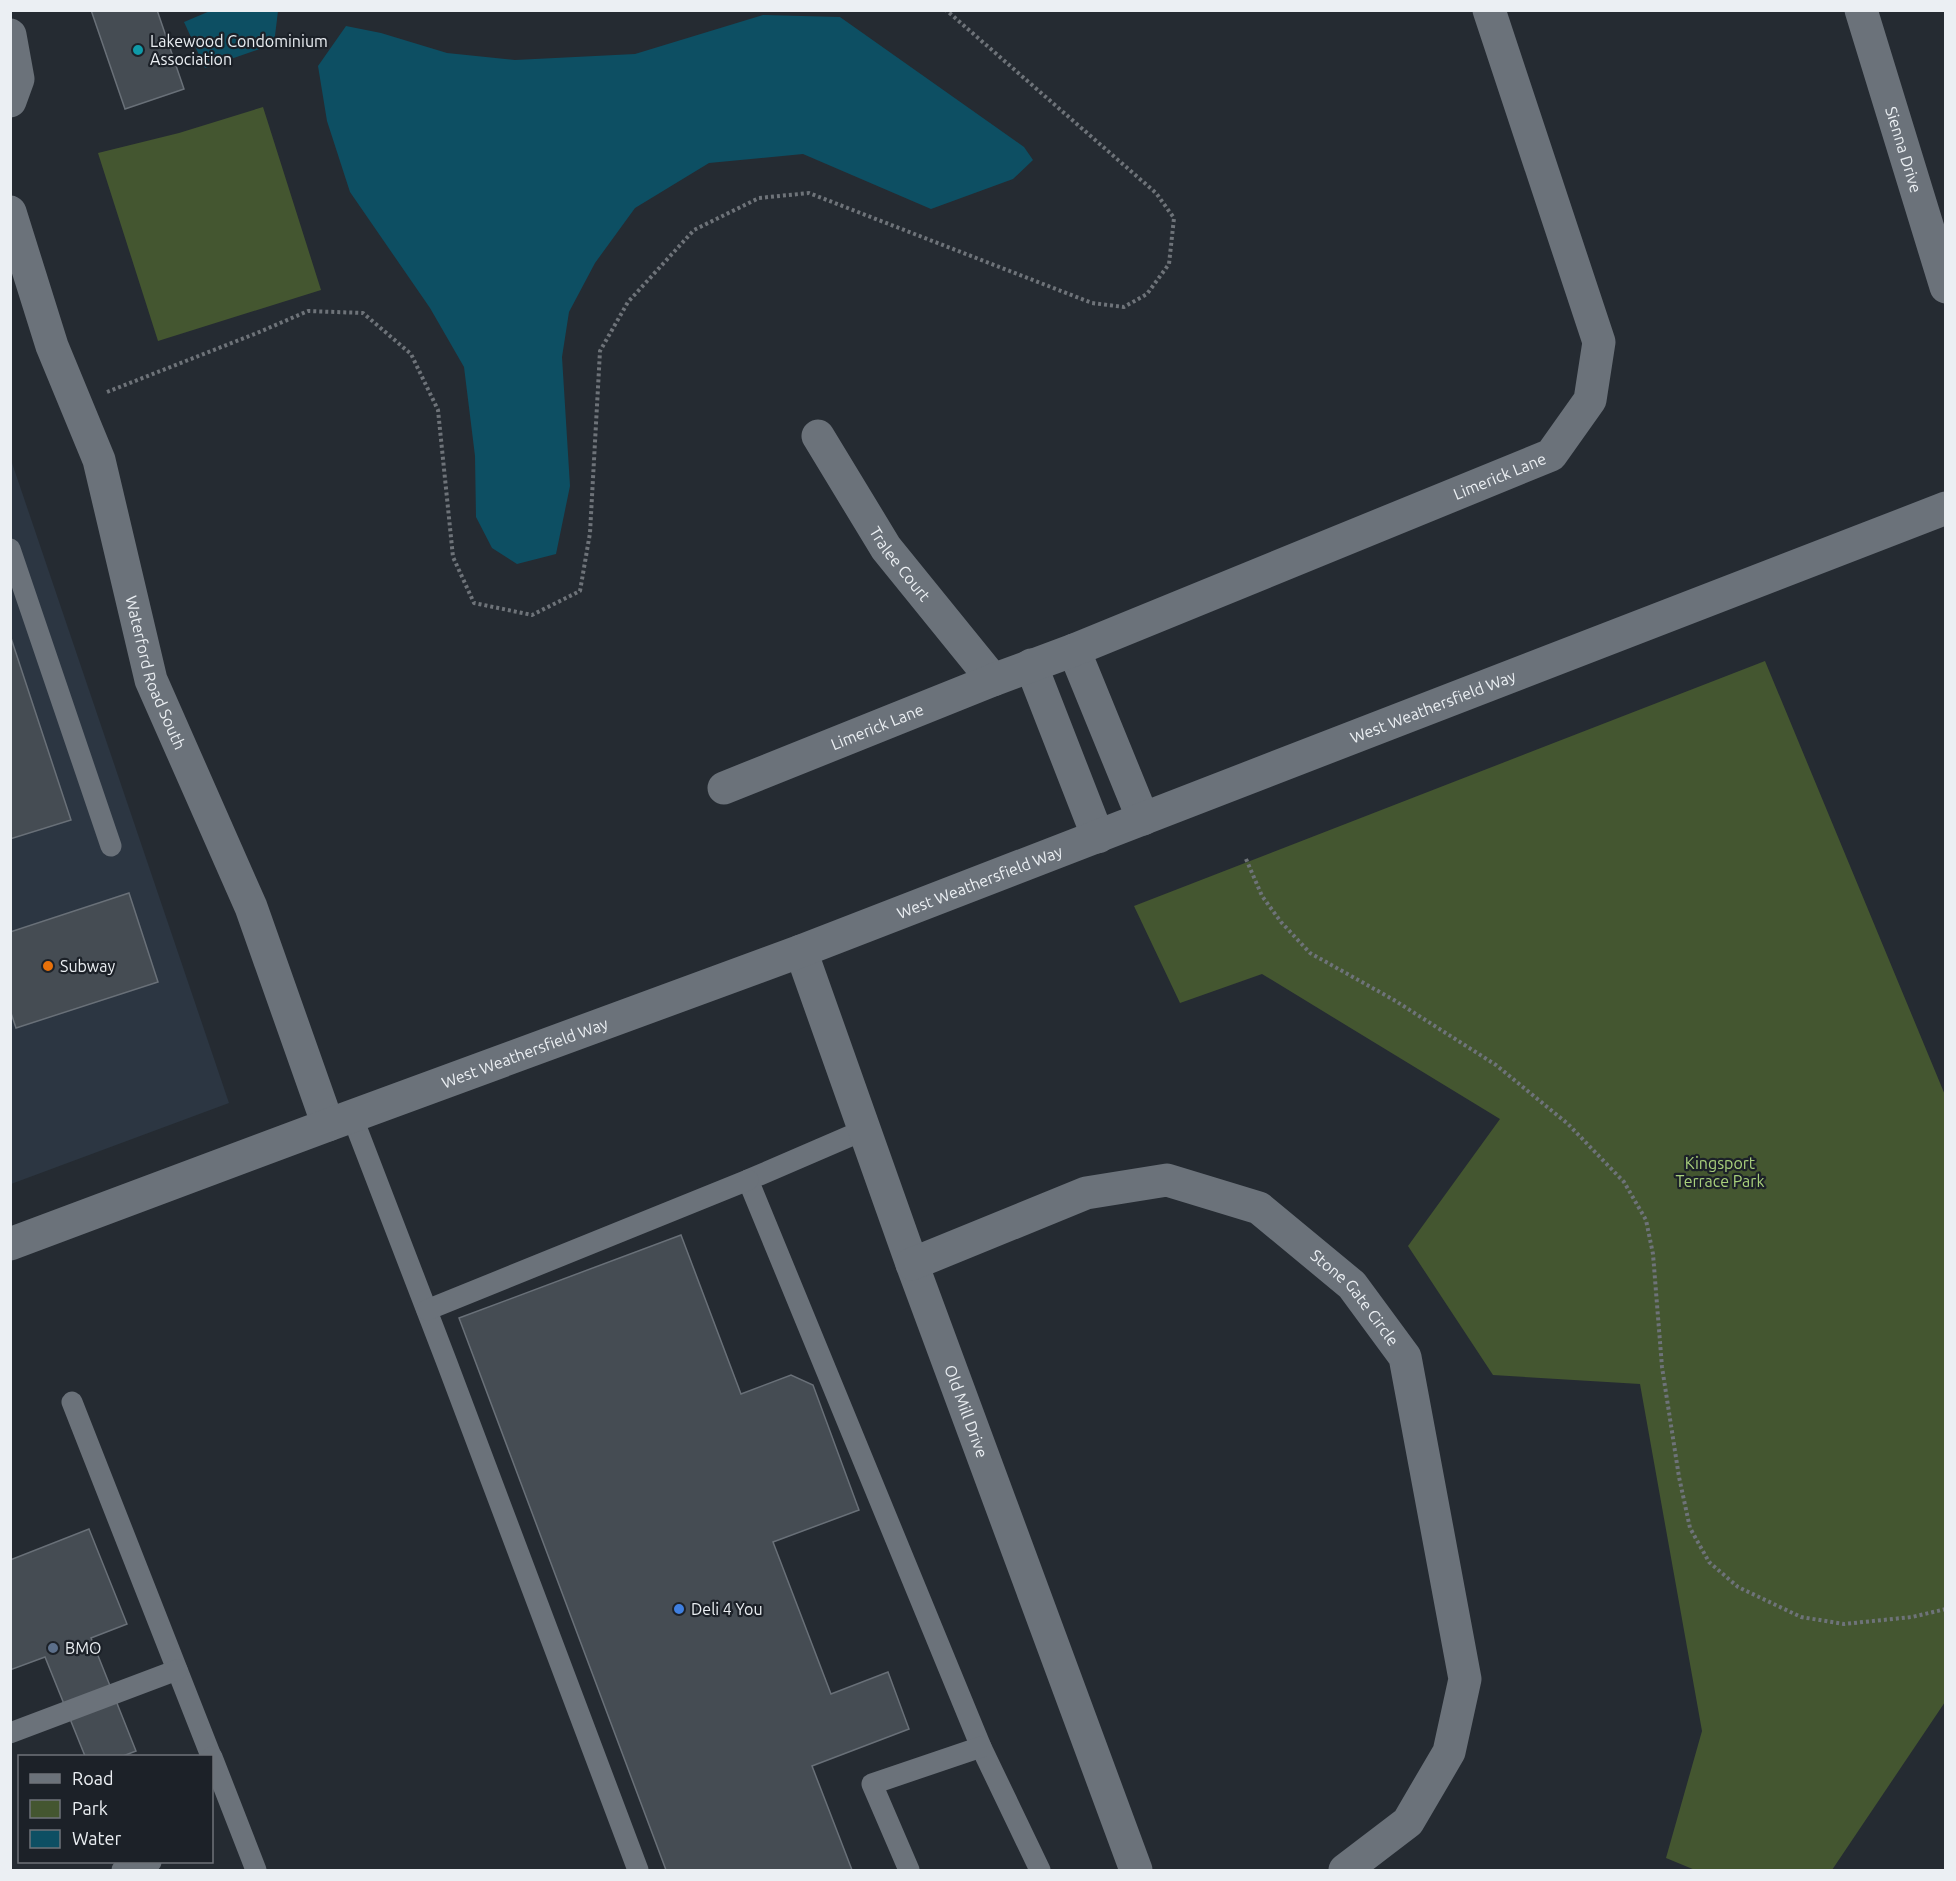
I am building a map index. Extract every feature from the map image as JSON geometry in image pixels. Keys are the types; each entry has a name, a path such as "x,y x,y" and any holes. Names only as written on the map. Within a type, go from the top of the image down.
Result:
{"street":[{"name":"Limerick Lane","path":"724,788 1031,665 1074,650 1551,455 1590,400 1599,342 1489,10"},
{"name":"Sienna Drive","path":"1861,10 1946,287"},
{"path":"10,35 18,79 10,101"},
{"name":"Waterford Road South","path":"10,212 52,346 99,460 151,680 251,907 340,1121"},
{"name":"Tralee Court","path":"818,436 886,548 993,680"},
{"name":"West Weathersfield Way","path":"10,1244 801,951 1946,508"},
{"path":"1074,650 1143,819"},
{"path":"1031,665 1098,837"},
{"name":"Old Mill Drive","path":"801,951 912,1264 1136,1870"},
{"name":"Stone Gate Circle","path":"912,1264 1086,1193 1167,1180 1259,1208 1352,1285 1405,1357 1465,1679 1449,1752 1408,1822 1345,1870"}],"lane":[{"path":"10,549 111,846"},
{"path":"340,1121 427,1310 638,1870"},
{"path":"427,1310 748,1180 864,1130"},
{"path":"748,1180 981,1747 1040,1870"},
{"path":"72,1401 210,1755"},
{"path":"10,1734 177,1670"},
{"path":"909,1870 872,1784 981,1747"},
{"path":"213,1762 256,1870"},
{"path":"122,1870 147,1863"}],"path":[{"path":"76,404 308,311 363,313 411,354 438,410 453,557 474,603 532,615 580,591 590,533 600,351 628,302 694,230 759,198 809,193 1092,303 1124,307 1148,294 1169,264 1174,218 1156,193 946,10"},
{"path":"1246,859 1262,896 1281,922 1310,952 1394,1000 1496,1065 1568,1124 1624,1182 1646,1220 1653,1254 1662,1367 1679,1477 1690,1528 1709,1562 1738,1587 1800,1617 1845,1624 1912,1617 1946,1609"}],"shaded area":[{"path":"10,457 229,1103 11,1184 10,1184"}],"green space":[{"path":"263,107 321,290 158,341 98,153 179,133"},
{"name":"Kingsport Terrace Park","path":"1765,661 1945,1095 1945,1702 1832,1870 1695,1870 1666,1858 1702,1731 1640,1384 1493,1375 1408,1246 1500,1119 1262,974 1180,1003 1134,906"}],"water":[{"path":"210,11 278,11 274,44 205,68 184,22"},
{"path":"763,15 840,17 1024,147 1033,160 1013,179 931,209 803,154 709,163 635,208 595,263 569,312 562,357 570,486 556,554 517,564 492,548 476,517 475,456 464,367 430,308 350,192 327,121 318,66 346,26 381,33 447,53 515,60 635,54"}],"building":[{"name":"Lakewood Condominium Association","path":"91,10 157,10 184,89 125,109"},
{"path":"10,635 71,820 10,839"},
{"path":"129,893 158,982 16,1028 10,1010 10,932"},
{"path":"681,1235 741,1394 791,1375 813,1385 859,1510 773,1542 831,1694 888,1672 909,1729 812,1766 852,1870 666,1870 459,1318"},
{"name":"BMO","path":"89,1529 127,1624 91,1638 136,1751 126,1755 85,1755 45,1657 10,1670 10,1560"}],"place":[{"name":"Lakewood Condominium Association","path":"138,50"},
{"name":"Subway","path":"48,966"},
{"name":"Deli 4 You","path":"679,1609"},
{"name":"BMO","path":"53,1648"}]}
